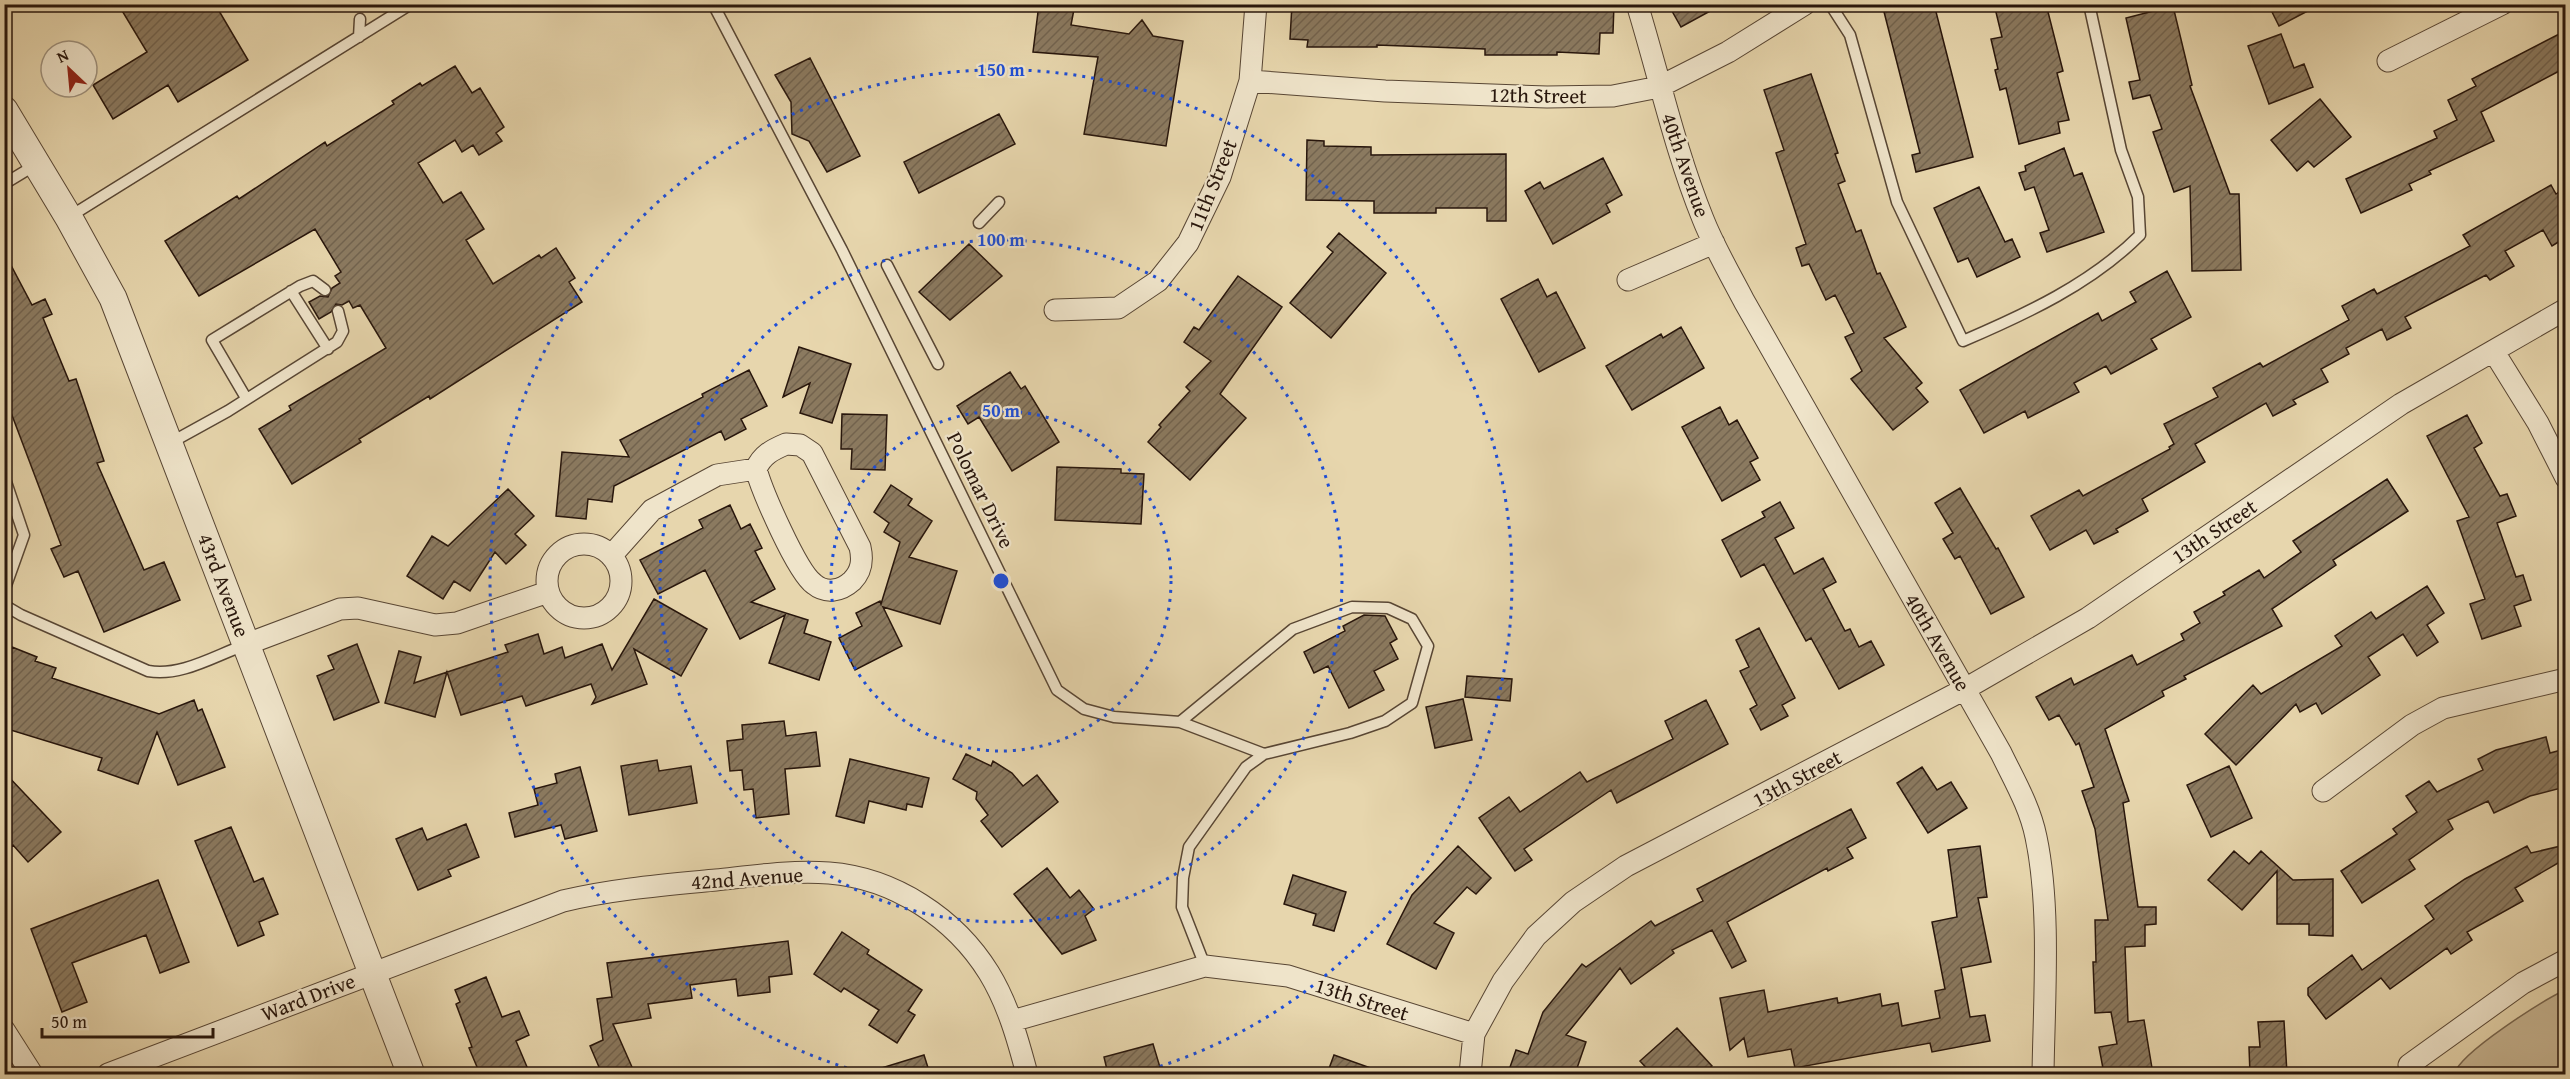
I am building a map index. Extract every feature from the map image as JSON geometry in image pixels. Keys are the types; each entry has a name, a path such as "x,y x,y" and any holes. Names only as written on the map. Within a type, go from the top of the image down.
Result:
{"street":[{"name":"11th Street","path":"1055,310 1118,308 1158,281 1188,243 1220,177 1250,81 1257,4"},
{"name":"40th Avenue","path":"1637,4 1659,87 1702,218 1714,243 1755,322 1965,689 2016,784 2036,835 2043,896 2043,1074"},
{"name":"12th Street","path":"1250,81 1547,97 1613,96 1659,87 1728,52 1805,4"},
{"path":"2388,61 2502,4"},
{"name":"43rd Avenue","path":"4,110 69,218 113,298 411,1074"},
{"name":"40th Avenue","path":"1628,280 1714,243"},
{"name":"13th Street","path":"1012,1021 1205,966 1288,976 1474,1034 1503,981 1530,945 1573,902 1626,866 1965,689 2088,618 2401,404 2565,309"},
{"path":"2494,352 2538,423 2565,478"},
{"path":"611,556 652,510 717,475 756,469 766,453 786,444 800,445 812,453 860,547 861,566 851,582 832,591 815,585 807,578 761,487 756,469"},
{"path":"589,544 611,556 617,566 620,589 615,600 597,615 573,616 563,611 548,592 549,568 555,557 565,549 589,544"},
{"path":"247,645 340,609 358,608 435,625 457,623 548,592"},
{"path":"2323,791 2412,725 2443,708 2565,679"},
{"name":"42nd Avenue","path":"374,973 563,901 602,892 763,875 829,873 883,883 924,906 971,947 990,974 1012,1021 1027,1074"},
{"path":"2409,1065 2523,982 2565,960"},
{"name":"Ward Drive","path":"108,1074 374,973"},
{"path":"4,1030 32,1074"},
{"path":"1470,1074 1474,1034"}],"lane":[{"path":"69,218 311,61 359,37 411,4"},
{"name":"Polomar Drive","path":"712,4 842,250 1057,690 1084,709 1114,717 1180,722 1264,754"},
{"path":"1830,4 1850,35 1897,202 1963,341 2031,312 2118,258 2140,235 2138,197 2121,150 2089,4"},
{"path":"359,37 360,19"},
{"path":"4,184 37,164"},
{"path":"979,223 999,202"},
{"path":"887,265 938,364"},
{"path":"246,398 212,340 291,291 313,281 325,290"},
{"path":"291,291 328,349"},
{"path":"170,443 338,342 343,331 338,311"},
{"path":"4,476 24,535 4,591"},
{"path":"4,605 21,615 148,671 163,674 194,666 247,645"},
{"path":"1180,722 1293,629 1352,607 1388,608 1412,620 1428,646 1412,703 1385,721 1350,734 1264,754 1246,767 1189,847 1183,878 1182,907 1205,966"}],"shaded area":[{"path":"2565,990 2565,1074 2454,1074 2471,1053 2486,1041"}],"building":[{"path":"118,4 215,4 248,60 178,102 168,85 113,119 99,95 99,81 147,52"},
{"path":"1039,4 1075,4 1071,25 1129,34 1142,20 1153,36 1183,41 1166,146 1084,134 1098,57 1033,52"},
{"path":"1292,4 1614,4 1613,33 1600,33 1599,54 1557,52 1557,55 1485,55 1485,49 1377,45 1377,47 1307,47 1308,40 1290,39"},
{"path":"1668,4 1723,4 1681,27"},
{"path":"1882,4 1934,4 1973,157 1916,172 1912,155 1920,153"},
{"path":"1994,4 2046,4 2063,71 2057,73 2069,120 2058,122 2060,133 2019,144 2006,88 2000,90 1995,70 1998,69 1991,39 2002,37"},
{"path":"2268,4 2321,4 2279,26"},
{"path":"2173,6 2192,85 2190,86 2230,194 2239,194 2241,270 2192,271 2190,186 2174,192 2153,132 2162,129 2150,95 2133,99 2129,82 2140,80 2126,18"},
{"path":"2565,31 2565,68 2481,112 2494,141 2429,171 2431,174 2409,184 2412,190 2361,213 2346,179 2437,138 2434,131 2457,120 2448,100 2476,86 2472,79"},
{"path":"2281,34 2294,68 2304,64 2313,87 2269,104 2248,46"},
{"path":"810,58 860,156 827,172 809,141 792,134 791,102 775,75"},
{"path":"455,66 472,93 480,88 504,127 496,133 502,141 479,155 473,145 462,152 455,140 418,163 443,203 461,192 484,229 466,240 493,284 539,255 541,258 556,248 575,278 569,282 582,302 430,399 429,396 359,439 361,442 292,484 259,429 291,410 289,406 386,348 360,305 353,308 349,301 342,305 336,304 331,312 319,319 309,302 320,296 328,297 332,288 340,283 335,276 341,272 315,229 199,296 165,241 237,196 239,199 325,142 327,146 394,104 392,101 420,83 422,86"},
{"path":"1811,74 1838,153 1835,154 1845,181 1838,184 1856,232 1861,230 1877,274 1880,273 1906,327 1884,338 1922,383 1916,388 1928,402 1893,430 1851,379 1862,371 1845,337 1854,333 1835,295 1826,300 1809,264 1802,266 1796,248 1806,244 1776,153 1784,150 1764,90"},
{"path":"2320,99 2351,137 2314,167 2308,161 2297,171 2271,140"},
{"path":"999,114 1015,144 919,193 904,162"},
{"path":"1307,140 1324,141 1324,146 1371,147 1371,155 1506,154 1506,221 1487,221 1487,208 1436,208 1436,213 1374,213 1374,201 1306,200"},
{"path":"2064,148 2074,176 2082,173 2104,232 2047,252 2040,233 2049,230 2034,187 2025,190 2019,173 2026,171 2025,166"},
{"path":"1603,158 1622,195 1606,204 1610,212 1553,244 1525,191 1540,182 1544,189"},
{"path":"2551,185 2556,194 2565,188 2565,238 2552,246 2543,230 2505,251 2514,266 2490,280 2486,275 2405,317 2411,328 2387,340 2382,329 2346,348 2349,354 2321,369 2328,382 2293,400 2296,404 2273,416 2266,403 2195,444 2205,462 2142,499 2148,511 2116,529 2118,532 2094,544 2086,530 2050,550 2031,516 2079,490 2083,496 2170,449 2169,447 2174,444 2164,424 2218,397 2213,388 2260,363 2263,367 2349,320 2342,306 2374,289 2377,294 2470,246 2463,235"},
{"path":"1979,187 2005,242 2012,239 2020,257 1977,277 1968,258 1958,262 1934,208"},
{"path":"1339,233 1386,273 1331,338 1290,303 1333,252 1327,247"},
{"path":"969,244 1002,276 950,320 919,292"},
{"path":"4,252 32,305 45,299 52,314 43,318 69,381 76,379 104,461 97,463 144,570 164,562 180,600 104,632 78,571 64,577 51,549 61,545 4,394"},
{"path":"2167,271 2191,317 2151,339 2157,349 2111,374 2106,366 2074,383 2079,392 2028,418 2025,411 1984,433 1960,390 2098,313 2102,321 2136,302 2130,292"},
{"path":"1238,276 1282,307 1220,394 1246,418 1190,480 1148,442 1161,427 1159,425 1190,391 1186,387 1211,361 1184,342 1194,327 1199,330"},
{"path":"1538,279 1547,297 1556,292 1585,348 1539,372 1501,299"},
{"path":"1681,327 1704,368 1632,410 1606,366 1661,334 1663,338"},
{"path":"799,347 851,364 832,423 800,413 810,383 783,397"},
{"path":"749,370 767,406 741,419 746,429 725,440 721,431 614,486 612,502 588,499 586,519 556,516 562,452 629,457 620,440"},
{"path":"1010,372 1021,389 1025,386 1059,442 1012,471 979,417 968,424 957,406"},
{"path":"1720,407 1729,425 1737,420 1758,458 1750,462 1760,480 1722,501 1682,427"},
{"path":"842,414 887,415 885,470 851,469 852,449 841,449"},
{"path":"2467,415 2482,443 2474,448 2500,496 2507,494 2516,516 2497,523 2516,577 2523,575 2531,600 2514,606 2521,626 2482,639 2470,604 2485,599 2457,521 2469,517 2427,436"},
{"path":"1057,467 1121,469 1121,473 1144,474 1141,524 1055,520"},
{"path":"2387,479 2408,511 2333,560 2336,565 2272,609 2282,626 2184,676 2186,679 2162,691 2164,696 2105,729 2129,801 2123,803 2138,907 2156,907 2156,924 2145,925 2145,946 2125,947 2128,1022 2144,1020 2152,1068 2104,1074 2099,1047 2117,1044 2111,1012 2095,1013 2093,962 2096,962 2095,920 2108,920 2095,829 2082,791 2094,787 2079,743 2076,745 2059,715 2049,720 2036,697 2071,678 2074,685 2132,655 2137,665 2184,640 2181,634 2200,623 2194,612 2225,595 2223,592 2259,570 2264,578 2301,552 2293,541"},
{"path":"891,485 912,499 908,505 932,521 909,557 957,571 940,624 883,607 902,646 855,670 839,638 862,626 856,613 880,601 881,604 900,542 884,532 889,523 874,512"},
{"path":"1960,488 1996,549 1998,548 2024,597 1991,614 1960,556 1955,559 1943,539 1953,533 1935,503"},
{"path":"508,489 534,516 515,534 526,545 506,564 495,552 470,591 454,581 443,599 407,576 432,536 448,546"},
{"path":"1780,502 1794,528 1775,538 1794,574 1823,558 1836,582 1823,589 1845,631 1850,629 1859,647 1871,641 1884,665 1839,689 1811,638 1806,641 1764,564 1741,577 1722,540 1765,517 1762,512"},
{"path":"730,505 741,529 750,524 762,548 755,551 775,589 751,602 808,620 804,633 831,642 819,680 769,663 785,615 740,639 705,570 658,594 640,560 703,528 699,520"},
{"path":"2427,586 2444,613 2427,625 2438,642 2417,656 2403,634 2368,657 2380,675 2322,714 2316,703 2300,712 2296,704 2236,765 2205,734 2253,685 2261,694 2342,646 2335,636 2371,612 2376,619"},
{"path":"654,599 707,629 681,676 634,649 647,684 592,704 596,697 591,684 526,706 522,696 461,715 447,672 508,652 505,645 538,634 544,654 562,647 565,658 602,644 612,670"},
{"path":"1364,615 1385,616 1397,639 1390,643 1398,659 1374,671 1384,690 1349,708 1328,666 1314,673 1304,652 1345,631 1343,626"},
{"path":"1759,628 1795,698 1782,705 1788,716 1761,730 1750,709 1757,705 1740,671 1749,667 1736,640"},
{"path":"357,644 379,702 334,720 317,676 334,669 328,656"},
{"path":"12,647 37,657 35,661 56,668 52,678 159,714 194,700 198,711 202,709 225,767 178,785 157,732 138,784 98,770 102,758 4,728 4,665"},
{"path":"399,651 421,657 414,683 447,672 435,717 385,703"},
{"path":"1467,676 1512,679 1510,701 1465,697"},
{"path":"1463,699 1472,740 1435,748 1426,707"},
{"path":"1706,700 1728,744 1617,803 1611,790 1524,849 1532,860 1515,871 1479,818 1509,797 1520,812 1580,772 1587,782 1673,739 1665,721"},
{"path":"784,721 786,736 816,732 820,766 785,769 789,814 756,818 753,789 744,790 742,770 730,771 727,741 743,739 742,725"},
{"path":"2546,737 2550,753 2565,749 2565,787 2530,796 2494,813 2488,801 2448,820 2453,829 2409,860 2415,869 2362,903 2341,871 2397,834 2393,829 2417,812 2406,796 2429,781 2437,792 2483,770 2478,759 2496,750"},
{"path":"966,754 991,766 993,761 1012,773 1023,786 1037,775 1058,802 1002,847 981,821 988,815 976,799 977,792 953,779"},
{"path":"850,759 929,778 922,807 907,804 906,810 869,801 864,823 836,816"},
{"path":"657,760 659,771 691,766 697,803 629,815 621,766"},
{"path":"2229,766 2252,818 2211,837 2187,785"},
{"path":"580,767 597,831 565,839 561,825 515,837 509,813 538,805 534,789 557,783 555,774"},
{"path":"1922,767 1937,790 1951,782 1967,808 1928,833 1897,783"},
{"path":"4,772 61,832 28,862 13,845 4,853"},
{"path":"1851,809 1866,838 1847,848 1853,858 1828,871 1827,868 1727,922 1746,961 1732,968 1712,930 1672,950 1674,953 1631,984 1620,968 1566,1035 1586,1042 1575,1074 1521,1074 1509,1070 1516,1050 1528,1054 1543,1012 1582,964 1586,967 1651,921 1655,926 1703,901 1697,889"},
{"path":"466,824 479,857 448,870 451,876 418,890 396,839 422,828 427,840"},
{"path":"231,827 254,882 263,878 278,914 259,922 264,935 238,946 195,841"},
{"path":"2565,845 2565,859 2515,888 2523,901 2467,932 2472,940 2451,954 2447,948 2390,989 2381,978 2326,1019 2308,995 2308,988 2352,955 2362,970 2434,919 2425,906 2465,879 2527,846 2531,853"},
{"path":"1458,846 1491,878 1476,894 1467,887 1434,923 1454,933 1436,969 1387,944 1412,895"},
{"path":"1980,846 1987,897 1978,898 1991,962 1961,968 1970,1017 1985,1015 1990,1041 1932,1052 1930,1043 1795,1068 1791,1049 1748,1057 1744,1038 1730,1050 1720,998 1764,990 1768,1012 1837,998 1838,1003 1880,994 1882,1006 1898,1003 1902,1026 1940,1018 1935,991 1945,989 1932,922 1957,917 1948,850"},
{"path":"2234,851 2249,864 2261,851 2293,880 2333,879 2333,936 2309,935 2309,924 2277,924 2277,871 2242,910 2208,880"},
{"path":"1047,868 1070,898 1079,890 1094,909 1085,916 1096,940 1062,954 1014,894"},
{"path":"1293,875 1346,892 1334,931 1313,925 1316,914 1284,904"},
{"path":"158,880 189,962 160,973 146,935 72,963 87,1002 62,1012 31,929"},
{"path":"842,932 869,950 867,954 922,990 908,1011 915,1015 897,1043 869,1025 879,1010 844,988 841,992 814,974"},
{"path":"788,941 792,974 769,977 770,992 738,996 736,979 690,985 692,998 648,1004 651,1018 613,1024 632,1067 614,1074 602,1074 590,1046 603,1040 597,999 612,997 607,963"},
{"path":"486,977 502,1017 519,1011 529,1035 516,1041 530,1074 480,1074 469,1048 472,1047 456,1004 460,1002 455,990"},
{"path":"2284,1021 2287,1074 2250,1074 2249,1047 2260,1047 2258,1022"},
{"path":"1677,1028 1712,1066 1702,1074 1652,1074 1640,1061"},
{"path":"1153,1044 1162,1074 1108,1074 1104,1057"},
{"path":"924,1055 930,1074 876,1074 875,1070"},
{"path":"1334,1055 1382,1072 1382,1074 1327,1074"}]}
